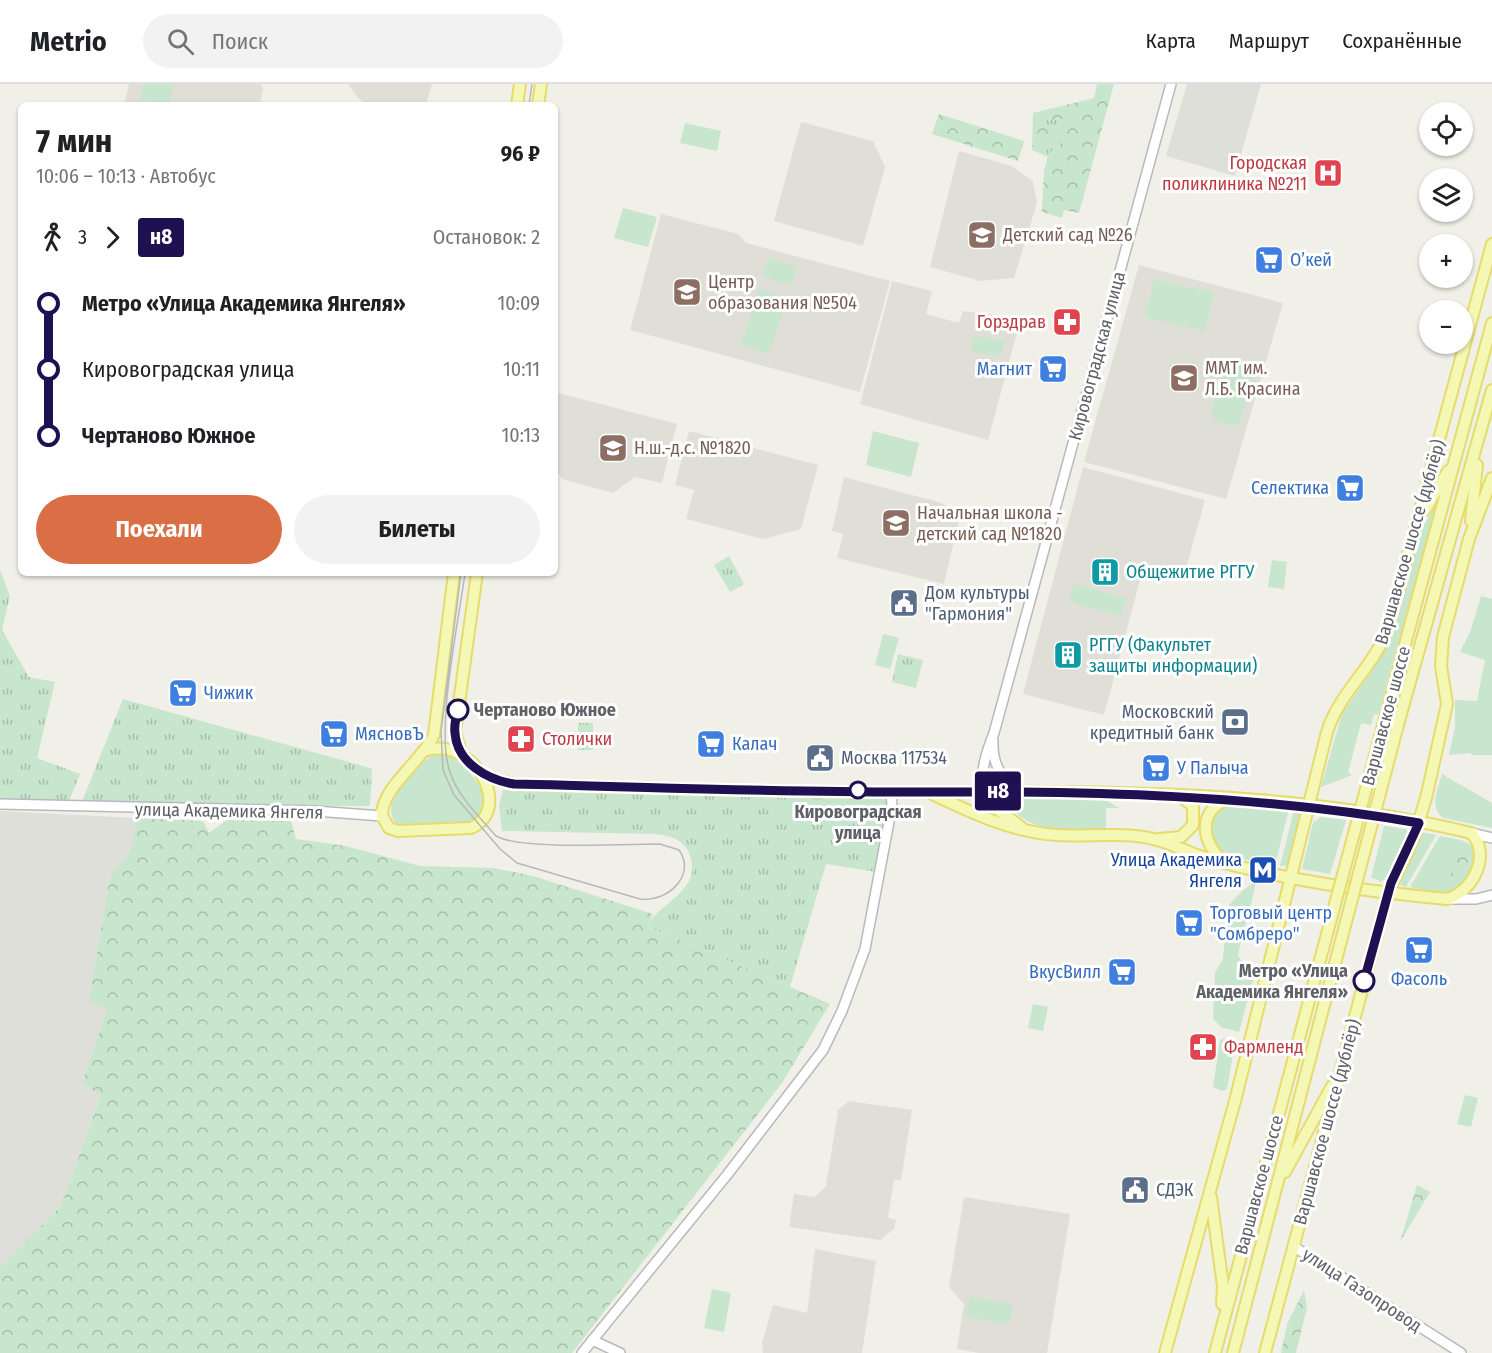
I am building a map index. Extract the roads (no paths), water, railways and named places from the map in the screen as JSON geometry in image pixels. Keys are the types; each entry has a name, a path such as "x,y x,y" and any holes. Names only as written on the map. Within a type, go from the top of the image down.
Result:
{"main road":[{"path":"517,102 520,84"},
{"path":"538,102 541,84"},
{"name":"Варшавское шоссе (дублёр)","path":"1166,1353 1334,713 1345,694 1366,671 1383,643 1492,244"},
{"name":"Варшавское шоссе","path":"1215,1353 1492,322"},
{"name":"Варшавское шоссе","path":"1233,1353 1243,1306 1399,722 1492,390"},
{"path":"1469,539 1480,437"},
{"path":"1416,529 1455,457"},
{"name":"Варшавское шоссе (дублёр)","path":"1265,1353 1388,893 1419,823 1446,711 1441,666 1443,637 1469,539 1492,478"},
{"path":"454,576 434,735 387,797 382,816 389,828 398,831 462,829 479,825 487,812 495,790 500,786 514,784 928,792 1022,791 1229,798 1357,812 1471,833 1478,841 1481,850 1475,879 1464,892 1447,899 1388,893 1290,877 1224,862 1156,839"},
{"path":"462,755 454,732 477,576"},
{"path":"424,751 447,747 462,755 489,778 514,784"},
{"path":"480,772 489,788 487,812"},
{"path":"982,791 997,809 1028,831"},
{"path":"928,792 996,824 1028,831 1058,836 1156,839 1181,837 1190,830 1194,809 1180,796"},
{"path":"1224,862 1208,844 1207,820 1214,806 1229,798"},
{"path":"1273,1197 1298,1144 1342,1067"},
{"path":"1210,1191 1223,1287 1222,1325"},
{"path":"1242,1353 1243,1306"}],"street":[{"name":"Кировоградская улица","path":"982,791 983,766 1171,84"},
{"name":"Кировоградская улица","path":"994,732 994,755 999,772 1011,785 1022,791"},
{"path":"582,1353 727,1174 823,1050 855,980 868,938 892,807 891,791"},
{"name":"улица Академика Янгеля","path":"0,804 315,811 382,816"},
{"path":"1471,833 1492,838"},
{"path":"1447,899 1476,899 1492,895"},
{"name":"улица Газопровод","path":"1293,1246 1461,1353"},
{"path":"592,1340 620,1353"}],"tram line":[{"path":"529,102 532,84"},
{"path":"461,576 441,731 443,770 454,795 500,849 517,863 640,899 660,897 669,892 682,878 684,859 679,850 660,844 549,845 509,840 496,836 462,796 449,769 445,727 450,672 465,576"}],"place":[{"name":"Городская поликлиника №211","path":"1328,173"},
{"name":"Детский сад №26","path":"982,235"},
{"name":"О’кей","path":"1269,260"},
{"name":"Центр образования №504","path":"687,292"},
{"name":"Горздрав","path":"1067,322"},
{"name":"Магнит","path":"1053,369"},
{"name":"ММТ им. Л.Б. Красина","path":"1184,378"},
{"name":"Н.ш.-д.с. №1820","path":"613,448"},
{"name":"Селектика","path":"1350,488"},
{"name":"Начальная школа - детский сад №1820","path":"896,523"},
{"name":"Общежитие РГГУ","path":"1105,572"},
{"name":"Дом культуры \"Гармония\"","path":"904,603"},
{"name":"РГГУ (Факультет защиты информации)","path":"1068,655"},
{"name":"Чижик","path":"183,693"},
{"name":"Чертаново Южное","path":"458,710"},
{"name":"Московский кредитный банк","path":"1235,722"},
{"name":"МясновЪ","path":"334,734"},
{"name":"Столички","path":"521,739"},
{"name":"Калач","path":"711,744"},
{"name":"Москва 117534","path":"820,758"},
{"name":"У Палыча","path":"1156,768"},
{"name":"Кировоградская улица","path":"858,790"},
{"name":"Улица Академика Янгеля","path":"1263,870"},
{"name":"Торговый центр \"Сомбреро\"","path":"1189,923"},
{"name":"Фасоль","path":"1419,950"},
{"name":"ВкусВилл","path":"1122,972"},
{"name":"Метро «Улица Академика Янгеля»","path":"1364,981"},
{"name":"Фармленд","path":"1203,1047"},
{"name":"СДЭК","path":"1135,1190"}]}
